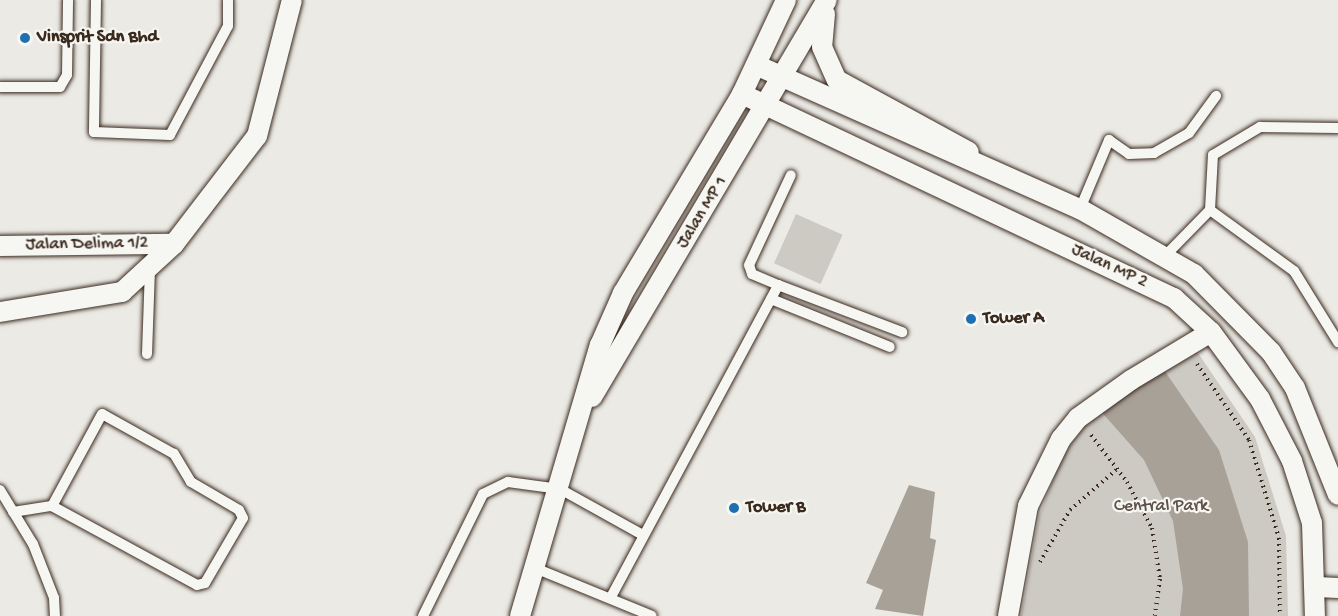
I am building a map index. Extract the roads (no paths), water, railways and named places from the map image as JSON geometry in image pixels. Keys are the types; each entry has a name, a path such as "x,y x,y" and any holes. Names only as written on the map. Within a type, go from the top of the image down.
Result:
{"street":[{"name":"Jalan Delima 1/2","path":"0,312 122,292 174,244 257,136 292,0"},
{"name":"Jalan MP 1","path":"520,616 560,489 575,425 623,293 742,94 786,0"},
{"name":"Jalan MP 1","path":"575,425 784,79 828,0"},
{"path":"828,0 821,38 837,80 949,138 1010,180"},
{"name":"Jalan MP 2","path":"756,65 1010,180 1080,209 1194,274 1271,352 1295,388 1338,495"},
{"name":"Jalan MP 2","path":"742,94 1174,297 1211,332 1260,399 1292,461 1312,523 1317,587 1315,616"},
{"name":"Jalan Delima 1/2","path":"0,246 174,244"},
{"path":"1008,616 1028,506 1061,439 1078,418 1211,332"},
{"path":"1317,587 1338,588"}],"lane":[{"path":"0,87 60,87 67,75 68,0"},
{"path":"96,0 94,132 170,135 228,26 228,0"},
{"path":"1080,209 1109,140 1129,154 1154,153 1189,133 1216,96"},
{"path":"1164,257 1210,210 1213,155 1260,127 1338,128"},
{"path":"791,175 749,265 752,274 902,332"},
{"path":"1210,210 1294,271 1338,342"},
{"path":"147,354 150,244"},
{"path":"611,597 778,285"},
{"path":"771,299 890,347"},
{"path":"13,512 52,506 197,585 205,582 243,518 239,510 191,482 174,454 102,414 52,506"},
{"path":"423,616 483,494 518,481 560,489 643,535"},
{"path":"0,490 33,544 54,598 55,616"},
{"path":"535,568 611,597 652,616"}],"place":[{"name":"Vinsprit Sdn Bhd","path":"25,38"},
{"name":"Tower A","path":"971,319"},
{"name":"Tower B","path":"734,508"}],"park label":[{"name":"Central Park","path":"1161,507"}]}
